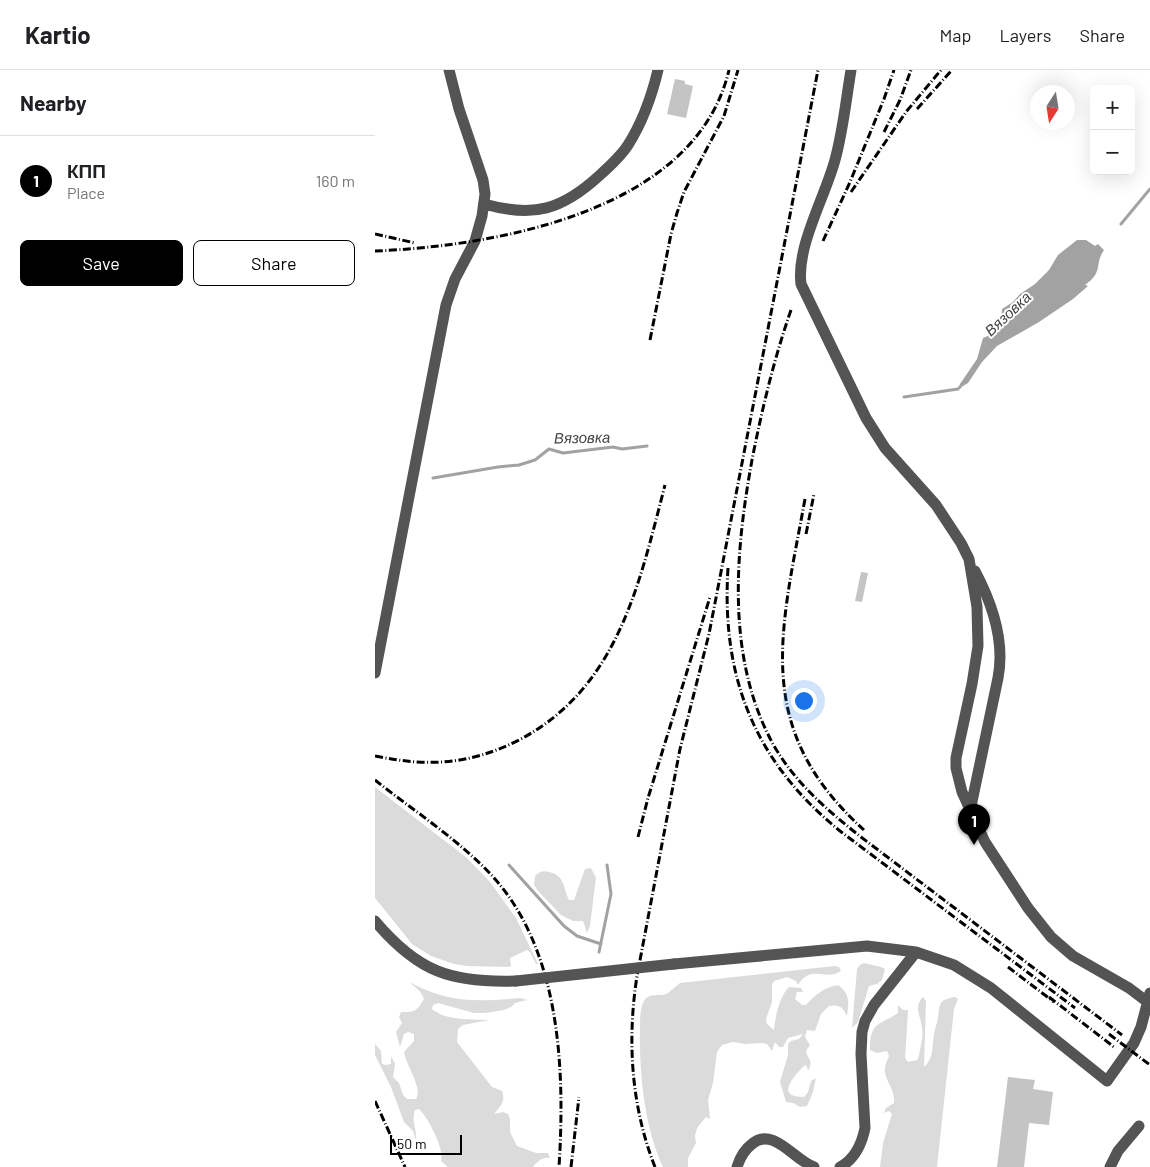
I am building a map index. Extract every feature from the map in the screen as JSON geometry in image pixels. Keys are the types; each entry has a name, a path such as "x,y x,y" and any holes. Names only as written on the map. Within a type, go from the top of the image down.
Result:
{"street":[{"path":"375,673 446,305 455,279 475,241 484,204 483,180 459,109 449,70"},
{"path":"484,204 505,210 538,209 562,204 579,194 628,145 640,122 658,70"},
{"path":"851,70 840,140 830,177 806,243 800,267 801,284 866,418 885,448 936,505 961,543 987,598 999,638 1001,666 970,811"},
{"path":"375,921 398,948 416,960 437,971 467,979 486,981 516,980 867,946 916,952 953,965 991,988 1107,1081 1134,1043 1149,1000 1073,956 1051,937 1028,908 990,850 970,811 957,778 956,758 972,684 977,646 977,607 969,559"},
{"path":"840,1167 851,1159 857,1150 863,1139 865,1128 861,1054 862,1032 865,1021 874,1005 916,952"},
{"path":"1110,1167 1118,1151 1139,1126"},
{"path":"737,1167 741,1156 750,1145 756,1140 767,1138 778,1142 800,1160 814,1167"}],"shaded area":[{"path":"375,787 467,858 490,882 516,918 538,964 536,964 527,950 510,958 511,966 509,967 454,964 431,956 412,944 375,898"},
{"path":"591,868 596,878 590,926 587,933 583,921 573,921 561,915 534,885 535,876 540,872 545,871 554,874 561,879 569,900 574,900 585,869"},
{"path":"864,963 885,969 882,980 877,984 869,986 858,1022 852,1028 857,969"},
{"path":"839,967 841,971 829,975 808,975 798,985 796,981 787,977 774,981 772,985 772,1002 766,1019 767,1024 774,1030 780,1002 789,987 801,988 803,992 797,992 795,999 802,1005 806,1005 817,995 833,986 838,985 847,995 847,1016 840,1007 835,1005 829,1006 821,1014 815,1031 807,1030 805,1037 810,1045 806,1051 811,1062 810,1067 808,1071 805,1065 792,1080 788,1090 790,1094 804,1097 808,1092 811,1081 816,1078 807,1106 800,1107 786,1102 780,1082 788,1055 788,1044 799,1039 803,1034 788,1038 783,1047 779,1047 775,1042 772,1051 767,1044 762,1043 745,1044 733,1042 722,1045 717,1052 713,1083 708,1100 710,1119 706,1117 697,1128 696,1143 688,1158 688,1167 663,1167 651,1134 642,1080 640,1017 646,998 652,995 668,993 680,983"},
{"path":"409,982 437,994 463,999 520,998 527,1000 515,1003 504,1010 485,1013 474,1013 438,1003 433,1005 432,1009 444,1016 489,1020 463,1025 458,1029 457,1042 492,1087 502,1091 503,1101 494,1114 503,1112 508,1114 510,1132 517,1146 536,1153 548,1153 550,1158 540,1160 533,1167 448,1167 441,1161 440,1148 436,1136 426,1117 419,1109 415,1110 414,1115 416,1140 413,1131 404,1122 391,1087 375,1055 375,1044 381,1051 382,1064 391,1064 391,1056 395,1064 393,1077 399,1083 403,1095 407,1099 416,1099 417,1089 404,1052 414,1041 414,1034 408,1032 404,1034 400,1047 396,1032 402,1023 399,1017 401,1012 415,1010 424,999 420,991"},
{"path":"923,997 926,1001 924,1067 931,1056 942,1002 949,998 955,997 958,999 954,1009 937,1167 880,1167 883,1143 892,1114 889,1111 884,1113 886,1108 894,1103 894,1099 885,1072 889,1056 887,1051 877,1053 870,1050 870,1041 877,1025 898,1013 898,1005 903,1010 908,1010 905,1058 908,1062 917,1060 923,1035 918,1004"}],"water":[{"path":"1077,240 1086,240 1095,246 1098,244 1104,250 1095,276 1085,285 1088,286 1073,299 1039,322 997,346 982,362 968,383 958,389 977,359 983,338 990,335 994,330 993,325 1001,321 1002,309 1035,284 1049,270 1058,255"}],"building":[{"path":"675,79 685,81 685,84 693,86 686,118 667,114"},
{"path":"861,572 868,573 862,602 855,601"},
{"path":"1008,1077 1035,1080 1033,1089 1053,1092 1049,1125 1029,1123 1024,1167 997,1167"}],"waterway":[{"name":"Вязовка","path":"1121,224 1150,189"},
{"name":"Вязовка","path":"904,397 958,389 960,387"},
{"name":"Вязовка","path":"433,478 519,465 535,460 549,449 563,453 613,447 622,449 647,446"},
{"path":"509,865 564,926 577,936 601,944"},
{"path":"599,952 611,894 607,865"}],"railway":[{"path":"375,251 424,248 532,229 585,212 635,188 677,157 709,118 729,70"},
{"path":"650,340 671,234 677,213 684,192 724,116 738,70"},
{"path":"655,1167 641,1120 633,1073 632,1024 637,976 680,749 709,634 818,70"},
{"path":"823,241 850,182 894,70"},
{"path":"884,132 900,100 911,70"},
{"path":"851,192 906,112 941,70"},
{"path":"917,109 952,70"},
{"path":"375,234 415,243"},
{"path":"791,310 764,403 752,460 746,495 739,568 741,641 747,676 758,711 773,744 791,771 836,817 1122,1035"},
{"path":"375,756 413,762 449,762 466,759 483,755 519,740 553,718 580,692 602,663 619,630 645,560 665,485"},
{"path":"806,534 814,494"},
{"path":"805,499 788,592 783,635 783,676 789,715 804,754 828,792 864,830"},
{"path":"728,568 727,608 731,646 738,681 749,715 765,746 786,776 810,804 840,831 1075,1008"},
{"path":"638,837 648,798 710,597"},
{"path":"375,780 453,840 482,865 517,909 534,942 546,978 559,1054 561,1092 559,1167"},
{"path":"1008,967 1054,1002"},
{"path":"1049,997 1114,1047"},
{"path":"1109,1034 1150,1065"},
{"path":"571,1167 579,1097"},
{"path":"375,1101 405,1167"}],"place":[{"name":"КПП","path":"974,845"}]}
